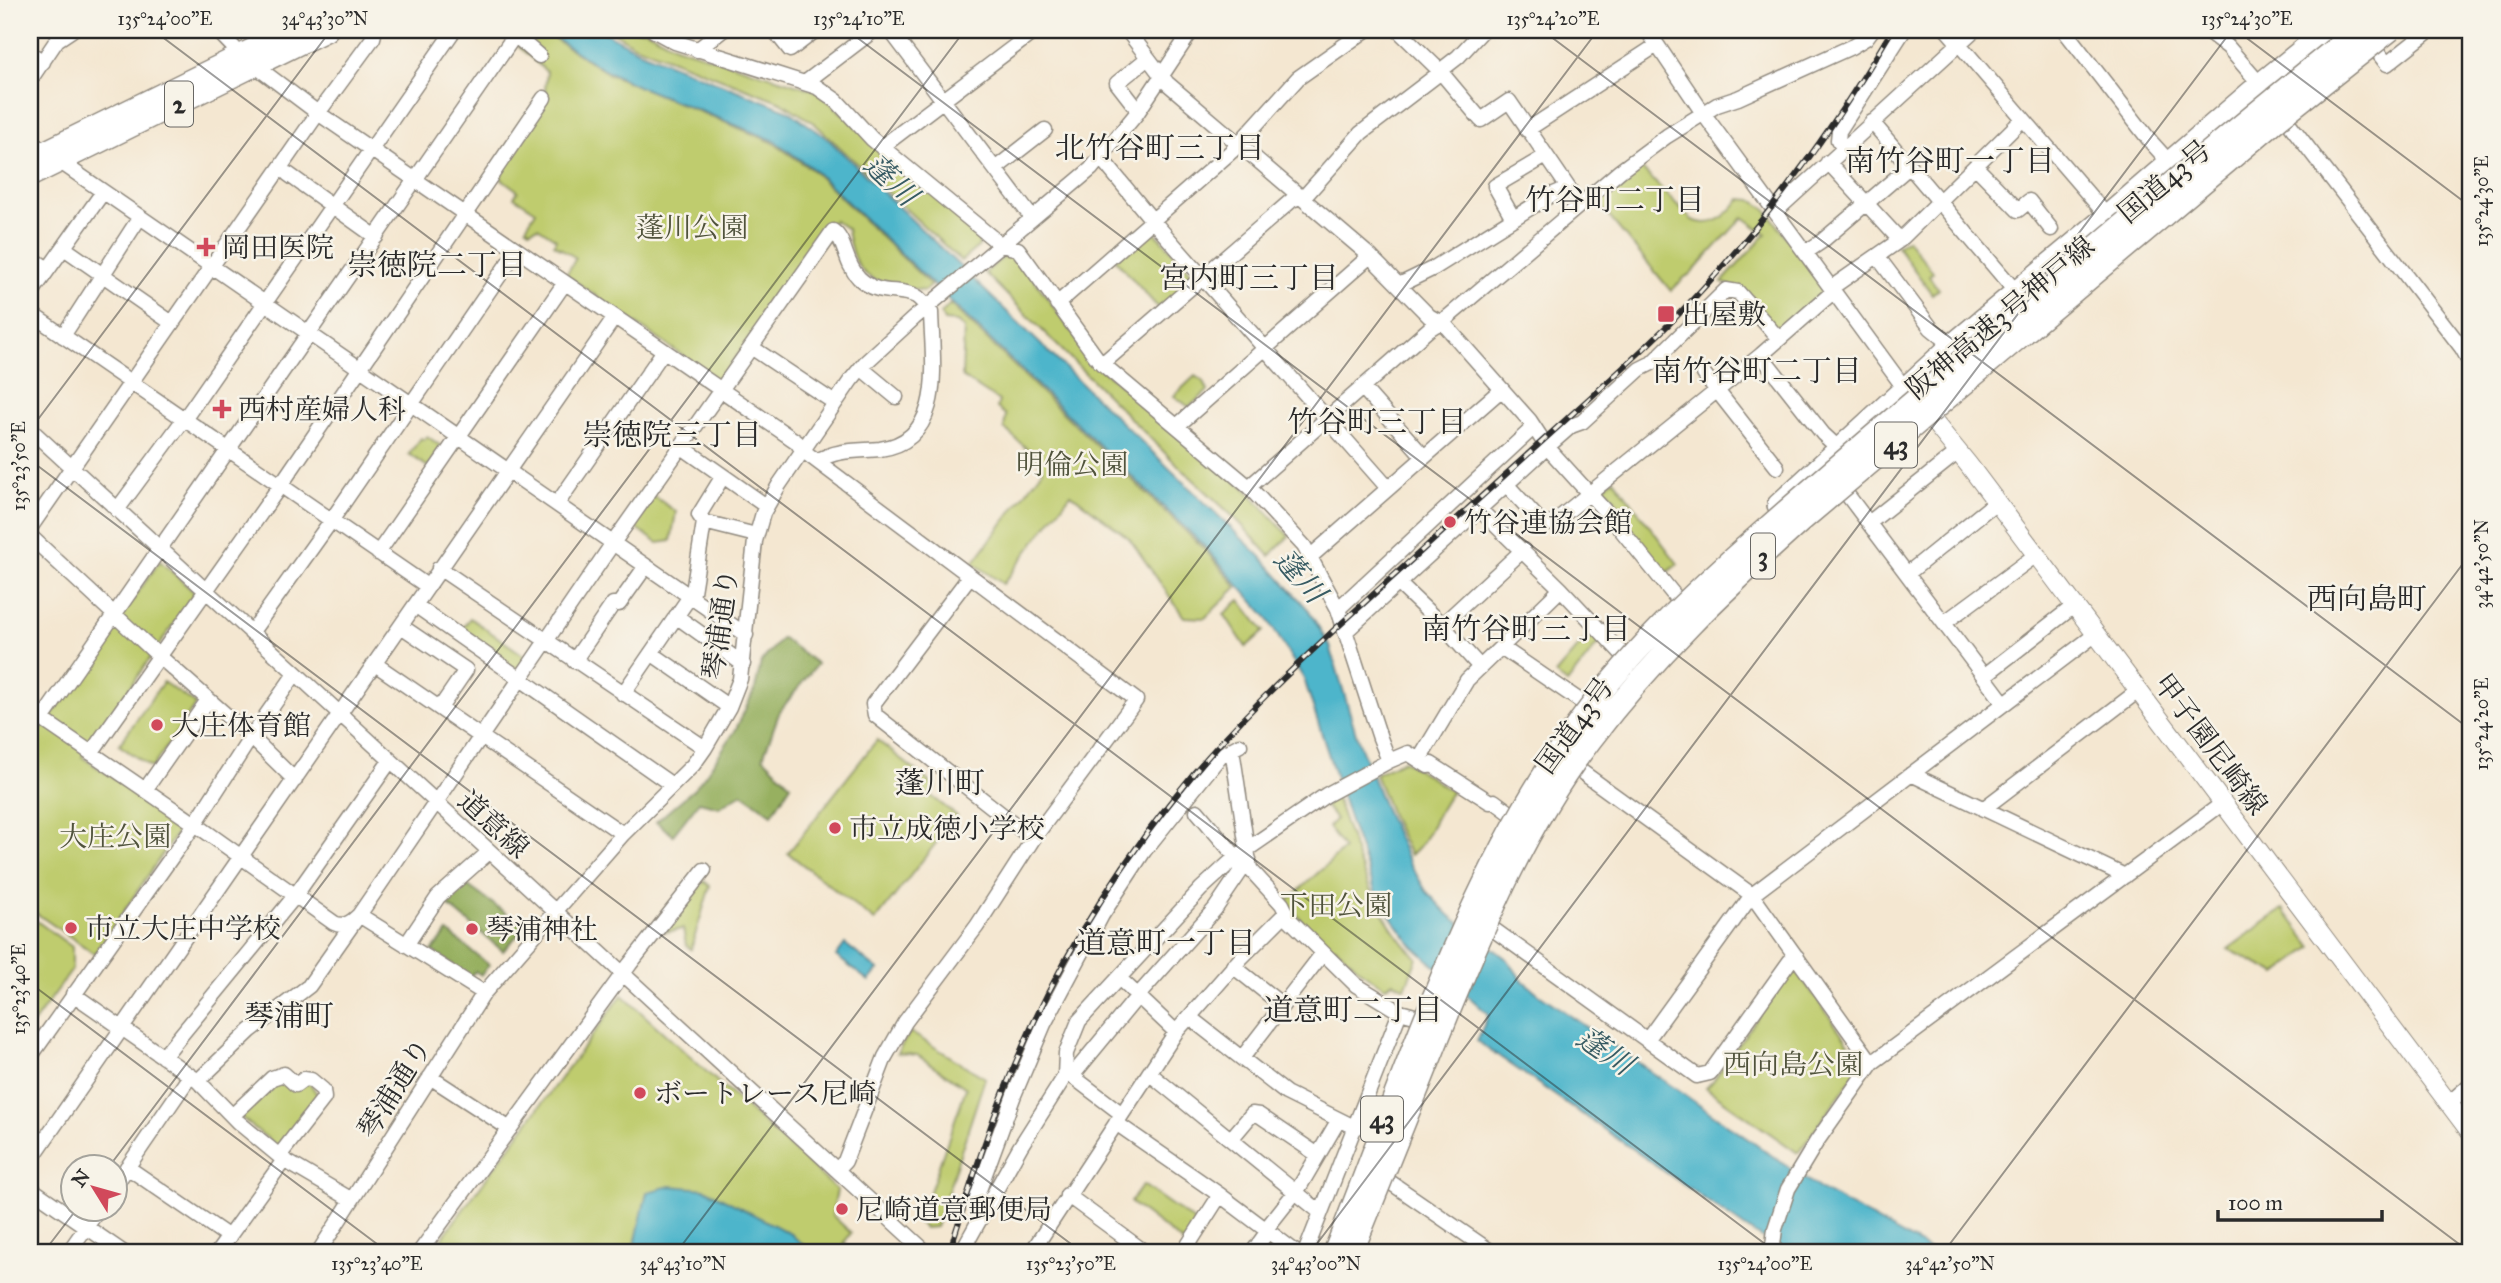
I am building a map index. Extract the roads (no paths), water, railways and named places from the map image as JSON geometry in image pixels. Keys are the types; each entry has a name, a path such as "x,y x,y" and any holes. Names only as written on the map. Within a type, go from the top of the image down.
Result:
{"highway":[{"name":"2","path":"249,61 292,30"},
{"name":"2","path":"30,176 41,154 249,61 327,30"},
{"name":"国道43号","path":"1331,1253 1464,911 1513,815 1586,705 1625,657 1678,600 1838,448 1952,345 2107,216 2260,83 2327,30"},
{"name":"阪神高速3号神戸線","path":"1331,1253 1452,951 1479,891 1518,815 1539,781 1572,731 1612,680 1678,607 1790,507 2174,181 2358,30"},
{"name":"国道43号","path":"1357,1253 1488,932 1519,865 1575,767 1656,663 1745,574 1843,489 2284,117 2392,30"},
{"name":"阪神高速3号神戸線","path":"1352,1253 1471,961 1510,873 1554,795 1589,741 1633,687 1674,640 1804,519 2248,144 2392,30"}],"main road":[{"name":"甲子園尼崎線","path":"1905,389 1958,452 2471,1133"}],"street":[{"path":"30,80 57,40 68,30"},
{"path":"217,30 249,61 318,113 797,442 802,450 1136,700 1033,839 977,926 905,1022 885,1057 845,1161 837,1170"},
{"path":"30,528 373,38 375,30"},
{"path":"117,510 265,303 454,30"},
{"path":"653,30 697,50 806,82 832,96 866,133 1001,245 1018,249 1102,365 1249,487 1304,546 1338,608 1389,761"},
{"path":"697,50 723,30"},
{"path":"774,30 790,50 816,30"},
{"path":"806,82 874,30"},
{"path":"890,30 1032,218"},
{"path":"883,146 1036,30"},
{"path":"1127,30 1165,80 1370,256 1430,316 1445,326 1502,389 1547,447 1678,600"},
{"name":"琴浦通り","path":"318,1253 484,993 623,834 693,765 705,748 738,686 747,635 757,535 766,506 835,403 861,368 930,304 1032,218 1104,162 1138,110 1165,80 1192,30"},
{"path":"1203,30 1104,162 1388,488"},
{"path":"1057,304 1239,144 1298,78 1366,30"},
{"path":"1398,30 1441,72 1481,120 1509,102 1580,205"},
{"path":"1102,365 1293,200 1306,195 1362,133 1441,72 1483,30"},
{"path":"1647,30 1703,113 1905,389"},
{"path":"1249,487 1362,387 1641,155 1703,113 1851,47 1866,38 1872,30"},
{"path":"1844,148 1838,140 1839,131 1904,30"},
{"path":"1947,30 2107,216"},
{"path":"1776,211 1974,30"},
{"path":"2064,30 2169,162"},
{"path":"2206,30 2228,47 2260,83 2462,348 2471,364"},
{"path":"2373,46 2387,64 2430,30"},
{"path":"359,915 347,924 339,925 36,715 161,550 376,237 512,32 539,56"},
{"path":"1527,130 1657,45"},
{"path":"30,53 43,62"},
{"path":"1138,110 1117,83 1148,58"},
{"path":"91,753 280,486 544,98"},
{"path":"1506,484 1545,524 1553,523 1761,355 1833,290 1900,240 2023,119"},
{"path":"1872,122 2016,292"},
{"path":"995,169 1045,130"},
{"path":"41,154 140,217 747,635"},
{"path":"1513,219 1495,186 1545,156"},
{"path":"1828,162 1900,240"},
{"path":"1806,252 1910,166"},
{"path":"1976,167 2018,210 2029,201 2051,229"},
{"path":"288,174 376,237"},
{"path":"1399,285 1434,268 1568,188"},
{"path":"30,295 103,192"},
{"path":"63,336 140,217"},
{"path":"130,1163 194,1079 250,1031 309,986 613,543 833,231 841,238 845,256 860,278 881,290 916,296 930,304 933,385 926,418 916,431 894,446 843,451 817,461"},
{"path":"64,248 172,323"},
{"path":"251,633 517,250"},
{"path":"1177,426 1370,256"},
{"path":"1877,256 1931,328 1952,345"},
{"path":"30,257 48,269"},
{"path":"378,553 564,284"},
{"path":"1345,632 1571,426 1582,422 1640,369 1653,363 1726,290 1738,292 1779,339"},
{"path":"30,313 427,586"},
{"path":"30,1161 614,318"},
{"path":"751,347 835,403"},
{"path":"557,504 663,352"},
{"path":"1761,355 1823,434 1838,448"},
{"path":"861,368 897,397"},
{"path":"1704,374 1777,467"},
{"path":"1362,387 1424,457"},
{"path":"1310,557 1502,389"},
{"path":"1338,608 1534,427"},
{"name":"道意線","path":"30,429 927,1253"},
{"path":"682,447 766,506"},
{"path":"1869,523 1958,452"},
{"path":"723,476 699,515 704,522 757,535"},
{"path":"1843,489 2004,703"},
{"path":"1907,574 1996,502"},
{"path":"1479,509 1561,589 1625,657"},
{"path":"623,694 693,592 704,522"},
{"path":"30,536 295,780"},
{"path":"1442,625 1522,550"},
{"path":"1944,623 2036,555"},
{"path":"574,661 613,604 619,604 646,566"},
{"path":"439,568 705,748"},
{"path":"970,576 873,704 875,715 1033,839"},
{"path":"1398,583 1442,625 1480,667"},
{"path":"1419,760 1467,680 1561,589"},
{"path":"415,605 672,785"},
{"path":"1984,676 2074,606"},
{"path":"676,616 743,664"},
{"path":"401,626 466,670 440,708"},
{"path":"1647,1040 1752,895 2096,634"},
{"path":"1501,646 1586,705"},
{"path":"651,653 729,707"},
{"path":"375,664 623,834"},
{"path":"30,1057 195,824 295,674"},
{"path":"1983,809 2138,691"},
{"path":"145,789 208,700"},
{"path":"987,1205 976,1198 1014,1095 1066,979 1102,915 1144,852 1221,755 1236,747 1245,855 1250,869 1282,904 1290,920 1356,985 1400,1012 1422,1018"},
{"path":"1297,1253 1119,1118 1069,1076 1066,1053 1079,1021 1201,889 1301,811 1389,761 1408,753 1428,766 1431,764 1490,802 1494,801 1513,815"},
{"path":"163,1057 295,896 390,761"},
{"path":"1575,767 1752,895 1872,1063"},
{"path":"1911,774 2125,876"},
{"path":"1772,1250 1781,1208 1799,1170 1872,1063 2223,803"},
{"path":"1197,811 1245,855"},
{"path":"405,945 438,897 489,852"},
{"path":"961,1253 1020,1147 1069,1076 1215,909 1245,855"},
{"path":"419,1253 623,975 704,870"},
{"path":"1033,1252 1067,1195 1176,1032 1233,966 1286,913"},
{"path":"359,915 484,993"},
{"path":"1488,932 1697,1076 1710,1073 1790,961 1797,957"},
{"path":"1242,1058 1323,953"},
{"path":"1233,966 1282,1005"},
{"path":"1119,978 1176,1032"},
{"path":"73,995 194,1079 232,1116 282,1158 352,1200"},
{"path":"1305,1253 1400,1012"},
{"path":"1189,1017 1286,1093 1356,1128"},
{"path":"1149,1073 1321,1212"},
{"path":"217,1253 324,1098 323,1090 311,1080 304,1079 296,1085 284,1074 272,1077 232,1116"},
{"path":"430,1077 510,1129"},
{"path":"2448,1104 2471,1084"},
{"path":"1231,1139 1252,1114 1259,1115 1318,1155"},
{"path":"1252,1253 1300,1186 1338,1121"},
{"path":"130,1169 229,1237"},
{"path":"1387,1180 1493,1253"},
{"path":"30,1188 124,1253"},
{"path":"1067,1195 1146,1253"},
{"path":"1182,1253 1220,1195"},
{"path":"68,1253 88,1224"}],"water":[{"name":"蓬川","path":"543,30 600,30 643,53 789,111 828,139 1261,557 1307,608 1330,646 1357,737 1409,862 1426,891 1449,915 1508,960 1521,979 1539,994 1823,1191 1935,1253 1789,1253 1756,1235 1477,1041 1487,1013 1413,946 1378,899 1304,679 1266,616 1204,546 813,169 773,140 638,86 601,68"},
{"path":"845,944 878,970 869,981 836,956"},
{"path":"670,1186 705,1189 791,1234 812,1253 633,1253 647,1192"}],"railway":[{"path":"949,1253 992,1122 1040,1009 1099,903 1169,804 1227,736 1296,666 1632,359 1706,285 1765,216 1819,144 1892,30"}],"place":[{"name":"岡田医院","path":"206,247"},
{"name":"出屋敷","path":"1666,314"},
{"name":"西村産婦人科","path":"222,409"},
{"name":"竹谷連協会館","path":"1450,522"},
{"name":"大庄体育館","path":"157,725"},
{"name":"市立成徳小学校","path":"835,828"},
{"name":"市立大庄中学校","path":"71,928"},
{"name":"琴浦神社","path":"472,929"},
{"name":"ボートレース尼崎","path":"640,1093"},
{"name":"尼崎道意郵便局","path":"842,1209"}],"district":[{"name":"北竹谷町三丁目","path":"1160,148"},
{"name":"南竹谷町一丁目","path":"1950,161"},
{"name":"竹谷町二丁目","path":"1615,200"},
{"name":"崇徳院二丁目","path":"437,265"},
{"name":"宮内町三丁目","path":"1249,278"},
{"name":"南竹谷町二丁目","path":"1757,371"},
{"name":"竹谷町三丁目","path":"1377,422"},
{"name":"崇徳院三丁目","path":"672,435"},
{"name":"西向島町","path":"2367,599"},
{"name":"南竹谷町三丁目","path":"1526,629"},
{"name":"蓬川町","path":"940,783"},
{"name":"道意町一丁目","path":"1166,943"},
{"name":"道意町二丁目","path":"1353,1010"},
{"name":"琴浦町","path":"289,1016"}],"park label":[{"name":"蓬川公園","path":"692,227"},
{"name":"明倫公園","path":"1072,464"},
{"name":"大庄公園","path":"115,836"},
{"name":"下田公園","path":"1336,905"},
{"name":"西向島公園","path":"1793,1064"}]}
